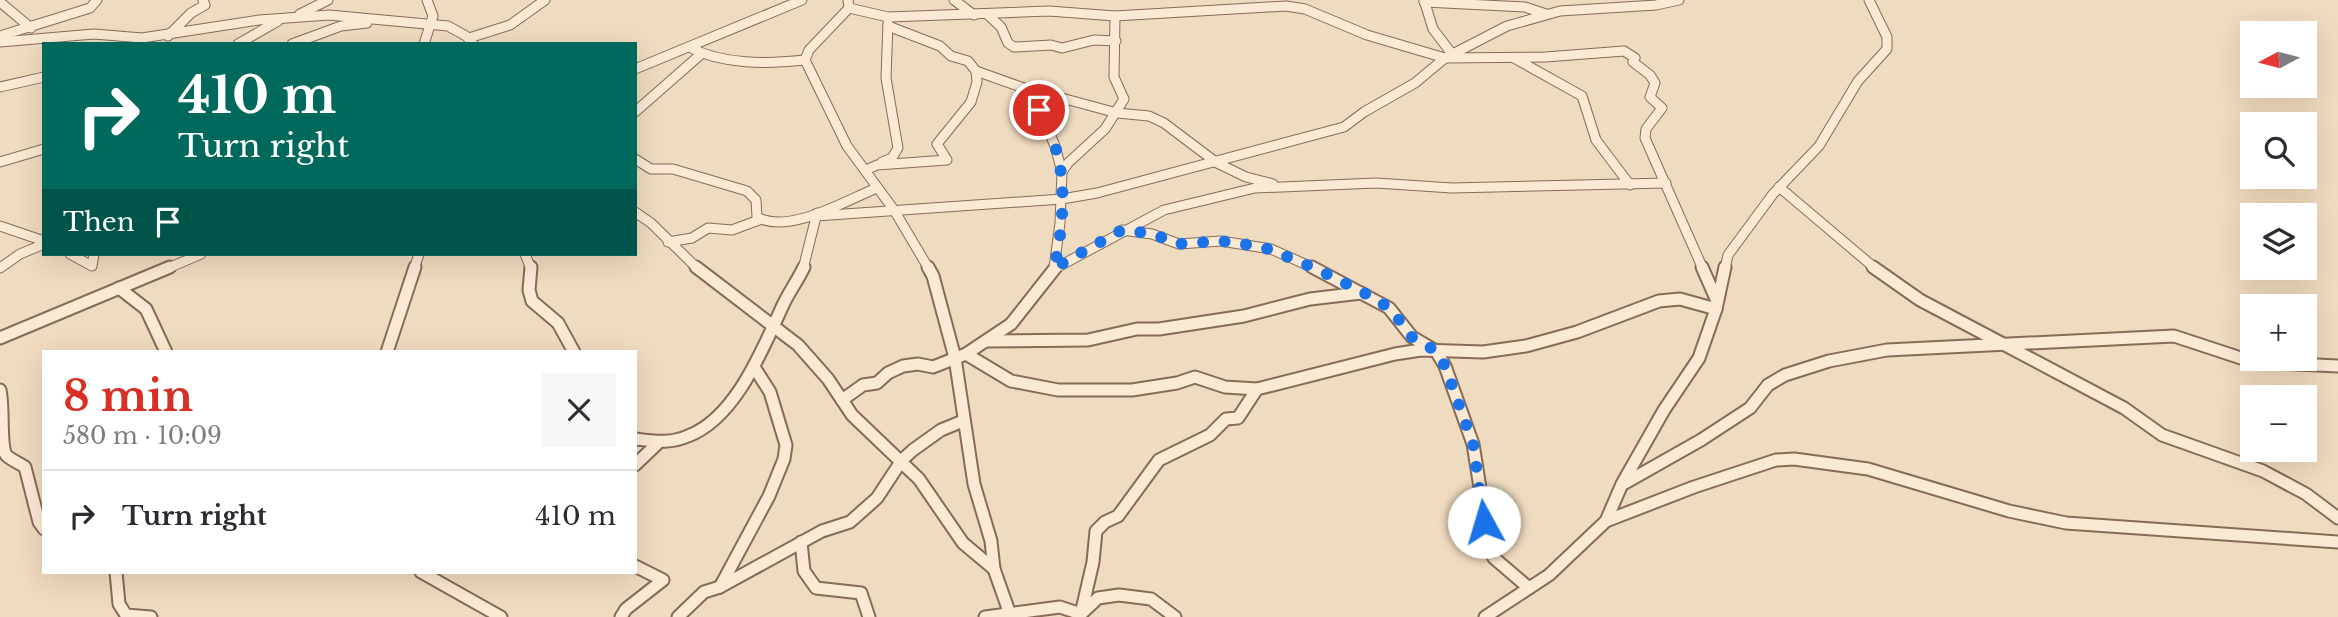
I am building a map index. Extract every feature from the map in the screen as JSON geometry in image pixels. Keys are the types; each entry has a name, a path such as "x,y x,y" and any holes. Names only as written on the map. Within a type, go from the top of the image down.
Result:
{"street":[{"path":"0,36 90,8 97,0"},
{"path":"156,42 171,34 191,13 205,5 203,0"},
{"path":"241,42 268,25 328,0"},
{"path":"425,42 432,25 433,9 427,0"},
{"path":"0,42 94,34 128,39 237,22 343,16 384,22 445,25 471,41 521,21 545,0"},
{"path":"637,68 802,0"},
{"path":"954,0 974,15"},
{"path":"1032,0 1033,11"},
{"path":"1170,12 1174,0"},
{"path":"817,214 1062,199 1116,189 1344,127 1364,112 1415,83 1449,56 1507,26 1546,14 1656,5 1679,0"},
{"path":"1485,617 1573,554 1606,521 1622,484 1664,410 1699,358 1728,255 1779,187 1819,146 1858,81 1887,49 1887,37 1871,8 1870,0"},
{"path":"1449,56 1432,29 1424,1 1525,6 1546,14"},
{"path":"0,2 31,28"},
{"path":"1010,615 993,569 991,541 974,484 955,359 933,276 894,210 877,188 871,167 847,146 805,60 809,50 848,4 940,46 951,56 968,61 976,71 1117,113 1149,116 1164,123 1217,163 1246,177 1282,186"},
{"path":"888,22 1033,11 1115,16 1266,5 1297,7 1367,35 1449,56 1545,57 1624,51 1635,58 1633,62 1650,75 1655,83 1650,97 1662,108 1646,129 1646,138 1716,305"},
{"path":"986,14 1001,27 1008,43 1014,47 1051,45 1062,48 1094,40 1116,41"},
{"path":"1062,172 1068,163 1105,129 1125,99 1114,77 1115,16"},
{"path":"297,42 341,26 384,22"},
{"path":"871,167 892,158 898,148 886,78 888,22"},
{"path":"689,47 700,55 777,63 805,60"},
{"path":"637,111 700,55"},
{"path":"1510,56 1582,96 1588,104 1587,115 1601,149 1630,185"},
{"path":"871,167 947,160 937,144 954,128 976,92 976,71"},
{"path":"0,88 42,78"},
{"path":"0,88 42,85"},
{"path":"1031,89 1055,146 1062,172 1062,199 1054,268"},
{"path":"0,162 42,150"},
{"path":"637,160 651,169 673,169 747,191 756,200 759,220"},
{"path":"842,400 863,385 877,383 885,373 909,365 927,364 933,367 967,354 1010,324 1054,268 1164,210 1252,189 1282,186 1376,183 1452,188 1666,183"},
{"path":"1779,187 1858,256 1899,286 2142,419 2162,435 2246,463 2284,481 2338,519"},
{"path":"668,242 692,238 708,228 732,230 759,220 782,223 817,214 877,188"},
{"path":"637,213 725,291 805,351 867,431 902,460 963,542 993,569"},
{"path":"637,439 661,442 685,436 702,428 724,409 754,367 787,298 800,278 817,214"},
{"path":"0,226 42,241"},
{"path":"1122,230 1153,234 1179,244 1221,241 1263,247 1317,269 1389,308 1412,337 1436,351 1460,405 1473,444 1490,551 1494,558 1529,588"},
{"path":"0,268 42,243"},
{"path":"74,256 92,266 94,256"},
{"path":"0,338 196,256"},
{"path":"388,350 418,256"},
{"path":"526,256 532,267 528,292 530,299 557,321 565,343 572,350"},
{"path":"119,288 146,309 165,350"},
{"path":"987,341 1098,339 1137,329 1159,329 1244,316 1310,299 1364,293"},
{"path":"967,354 1004,378 1052,389 1087,391 1154,387 1181,384 1195,377 1225,387 1257,388 1395,354 1483,352 1526,346 1577,332 1659,301 1680,299 1716,305"},
{"path":"1622,484 1701,440 1750,408 1768,385 1785,375 1829,361 1887,350 2174,336 2209,345 2239,359 2266,364 2338,366"},
{"path":"720,587 774,483 783,463 786,447 774,398 764,377 754,367"},
{"path":"1081,614 1088,574 1097,552 1096,531 1105,522 1118,516 1159,460 1210,435 1226,419 1238,418 1257,388"},
{"path":"0,390 3,404 1,448 7,456 25,467 42,526"},
{"path":"678,617 704,592 720,587 822,531 850,522 877,498 902,460 941,430 963,421"},
{"path":"637,463 657,444"},
{"path":"1606,521 1694,487 1776,460 1794,459 1893,475 2008,511 2066,523 2338,542"},
{"path":"801,542 804,571 816,588 861,593 869,617"},
{"path":"621,617 626,609 663,580 637,567"},
{"path":"116,574 119,604 126,615 151,617"},
{"path":"425,574 501,617"},
{"path":"1081,614 1098,597 1119,595 1152,599 1175,617"},
{"path":"985,617 1060,607 1081,614"}],"route":[{"path":"1039,110 1055,146 1062,172 1060,223 1054,268 1122,230 1135,234 1153,234 1179,244 1221,241 1271,249 1308,264 1380,301 1412,337 1436,351 1445,366 1473,444 1484,522"}]}
